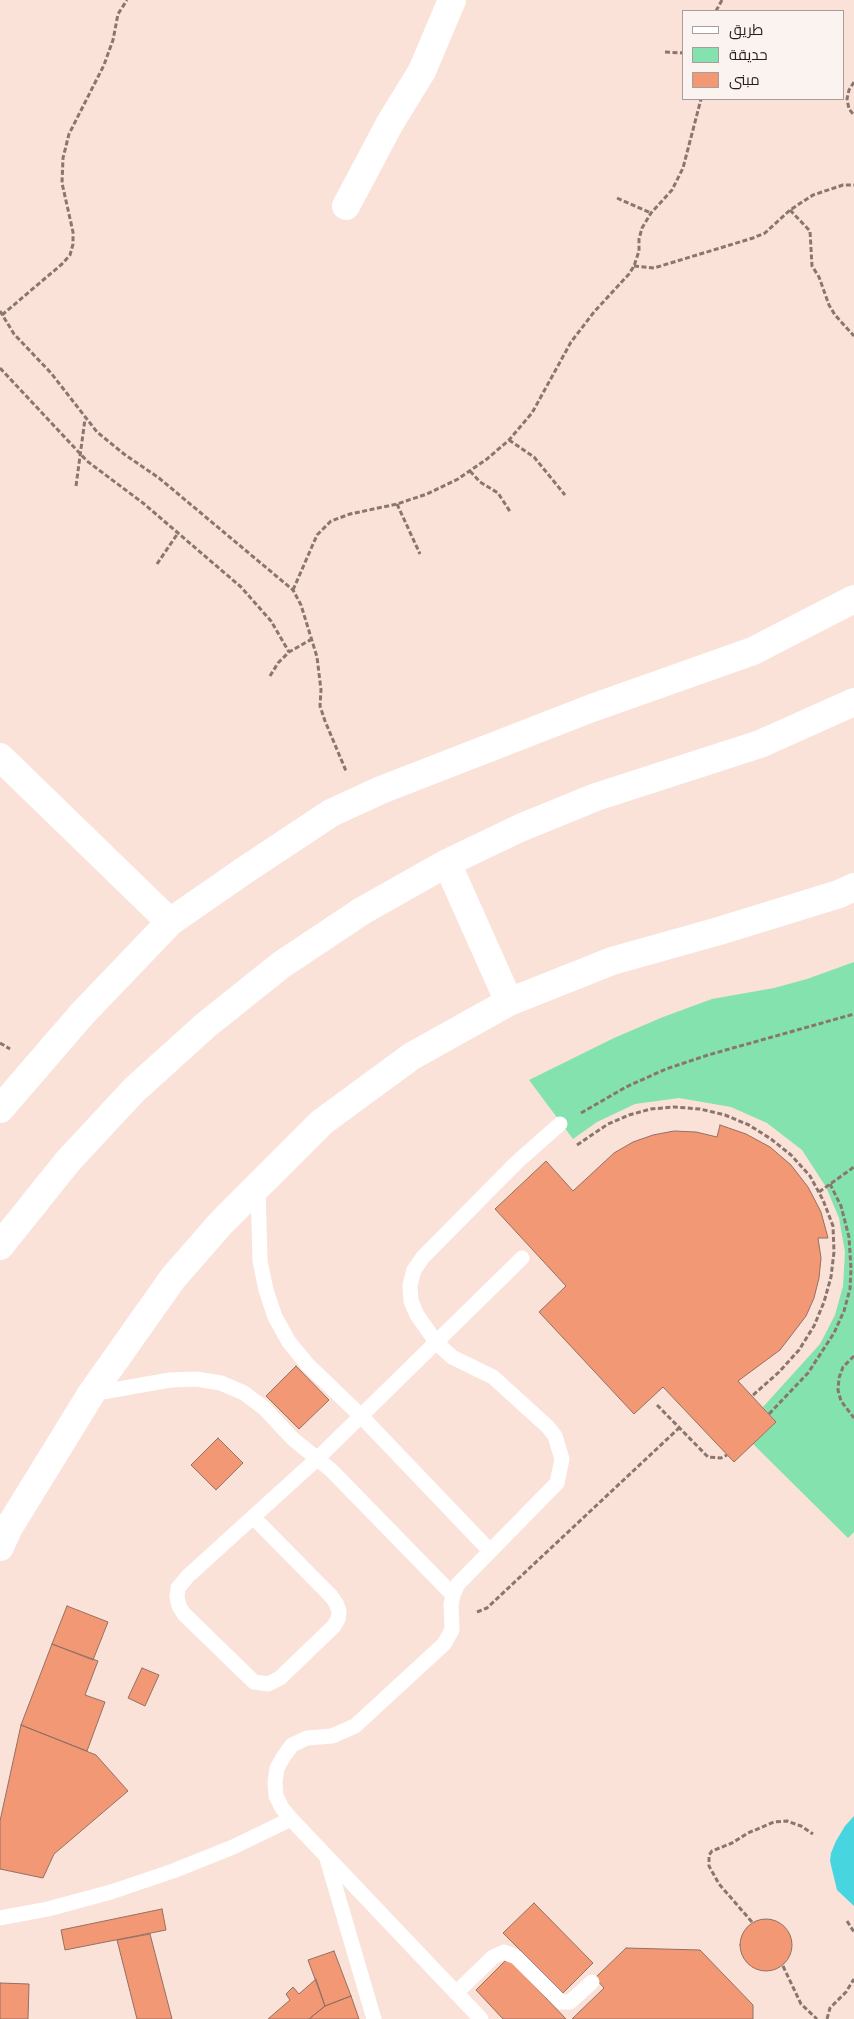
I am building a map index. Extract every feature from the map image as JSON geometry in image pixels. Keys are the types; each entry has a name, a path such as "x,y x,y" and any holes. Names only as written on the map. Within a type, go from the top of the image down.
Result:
{"street":[{"path":"346,206 390,123 422,71 452,0"},
{"path":"0,1109 82,1014 170,922 331,813 359,800 592,708 752,651 854,599"},
{"path":"0,1246 68,1161 134,1090 206,1025 281,965 362,911 446,863 520,828 596,797 760,744 854,702"},
{"path":"0,757 170,922"},
{"path":"446,863 509,1002"},
{"path":"0,1547 8,1529 91,1394 173,1278 220,1223 322,1122 412,1056 509,1002 612,961 719,931 839,894 854,887"}],"lane":[{"path":"481,2019 291,1819 282,1808 276,1796 275,1782 277,1768 292,1745 307,1738 332,1736 355,1726 444,1644 452,1630 453,1595 458,1584 557,1483 562,1459 560,1447 555,1436 548,1427 498,1380 484,1371 452,1357 436,1342 425,1329 411,1301 410,1285 414,1270 423,1257 504,1175 560,1124"},
{"path":"258,1184 260,1261 266,1290 275,1316 289,1342 306,1364 361,1416 490,1551"},
{"path":"253,1517 331,1596 339,1611 338,1619 334,1626 280,1678 268,1684 254,1682 249,1678 184,1614 179,1606 178,1588 183,1580 318,1458 522,1258"},
{"path":"91,1394 170,1380 196,1378 221,1383 244,1393 264,1408 293,1439 318,1458 343,1482 453,1595"},
{"path":"0,1918 48,1909 111,1892 173,1872 233,1847 291,1819"},
{"path":"326,1855 374,2019"},
{"path":"456,1993 493,1957 504,1952 516,1956 561,2002 570,2002 592,1982"}],"path":[{"path":"128,0 118,14 113,40 104,65 69,134 63,158 62,182 73,232 73,244 70,255 62,264 1,313 14,334 50,373 85,418 110,444 159,478 293,590 301,605 312,639 319,674 320,706 359,800"},
{"path":"665,52 682,54"},
{"path":"854,82 849,90 848,99 849,109 854,115"},
{"path":"293,590 317,535 331,521 350,514 397,504 427,494 470,471 487,460 509,440 532,413 571,342 634,266 639,251 639,239 642,228 650,213 672,190 678,179 701,100"},
{"path":"634,266 654,268 753,238 764,233 790,210 813,195 843,185 854,185"},
{"path":"618,198 650,213"},
{"path":"790,210 810,232 812,266 820,277 829,305 835,315 854,336"},
{"path":"0,368 80,454 143,503 258,603 289,652"},
{"path":"76,486 85,418"},
{"path":"509,440 534,457 566,495"},
{"path":"470,471 480,482 498,493 511,513"},
{"path":"397,504 420,554"},
{"path":"157,564 178,533"},
{"path":"270,676 278,663 289,652 312,639"},
{"path":"560,1124 626,1087 666,1069 708,1055 854,1014"},
{"path":"545,1138 554,1145 565,1148 576,1145 608,1124 629,1115 651,1109 674,1107 700,1109 725,1115 749,1124 772,1138 792,1155 810,1176 833,1226 834,1252 831,1277 824,1302 814,1326 799,1350 779,1372 752,1396"},
{"path":"819,1192 854,1167"},
{"path":"769,1414 808,1373 834,1333 844,1311 850,1289 849,1237 841,1206 830,1184"},
{"path":"854,1356 843,1367 839,1378 838,1390 841,1401 854,1418"},
{"path":"657,1406 708,1457 721,1458 727,1454"},
{"path":"453,1595 464,1607 473,1612 480,1612 487,1608 679,1428"},
{"path":"752,1922 719,1884 709,1866 709,1855 712,1850 732,1843 748,1833 774,1822 787,1821 794,1823 813,1834"},
{"path":"847,1921 854,1932"},
{"path":"783,1966 802,2004 817,2019"},
{"path":"827,2019 830,2008 846,1992 854,1979"}],"green space":[{"path":"854,962 854,1532 848,1538 753,1444 776,1422 763,1407 820,1344 835,1315 843,1286 845,1252 839,1218 826,1187 802,1150 767,1123 731,1107 679,1098 635,1104 597,1122 573,1139 529,1080 614,1038 712,999 774,988 807,979"}],"water":[{"path":"854,1816 854,1906 837,1890 830,1861 836,1841"}],"building":[{"path":"720,1125 746,1134 770,1147 791,1165 808,1187 821,1212 828,1238 818,1238 821,1258 819,1278 814,1298 806,1316 780,1350 738,1381 776,1422 734,1462 663,1387 634,1414 539,1312 566,1286 495,1209 546,1161 573,1191 614,1153 633,1142 653,1135 674,1131 696,1132 717,1137"},
{"path":"296,1366 329,1400 299,1429 266,1396"},
{"path":"218,1438 243,1463 216,1490 191,1465"},
{"path":"67,1606 108,1622 93,1660 52,1644"},
{"path":"52,1644 98,1661 85,1695 105,1702 87,1751 21,1725"},
{"path":"142,1668 159,1675 145,1706 128,1698"},
{"path":"21,1725 96,1755 128,1791 54,1854 43,1878 0,1869 0,1821"},
{"path":"534,1903 593,1963 563,1993 503,1933"},
{"path":"162,1909 166,1930 65,1950 61,1930"},
{"path":"761,1919 771,1919 785,1926 792,1940 792,1950 785,1964 771,1971 761,1971 751,1967 744,1960 740,1950 740,1940 744,1930 751,1923"},
{"path":"150,1934 172,2019 137,2019 117,1940"},
{"path":"626,1948 700,1950 753,2005 753,2019 572,2019 604,1988 595,1978"},
{"path":"334,1951 351,1996 325,2006 308,1960"},
{"path":"508,1958 566,2019 503,2019 476,1990"},
{"path":"316,1979 325,2006 309,2019 268,2019 290,2000 286,1994 293,1987 299,1994"},
{"path":"0,1983 29,1984 28,2019 0,2019"},
{"path":"351,1996 359,2019 309,2019 325,2006"}]}
